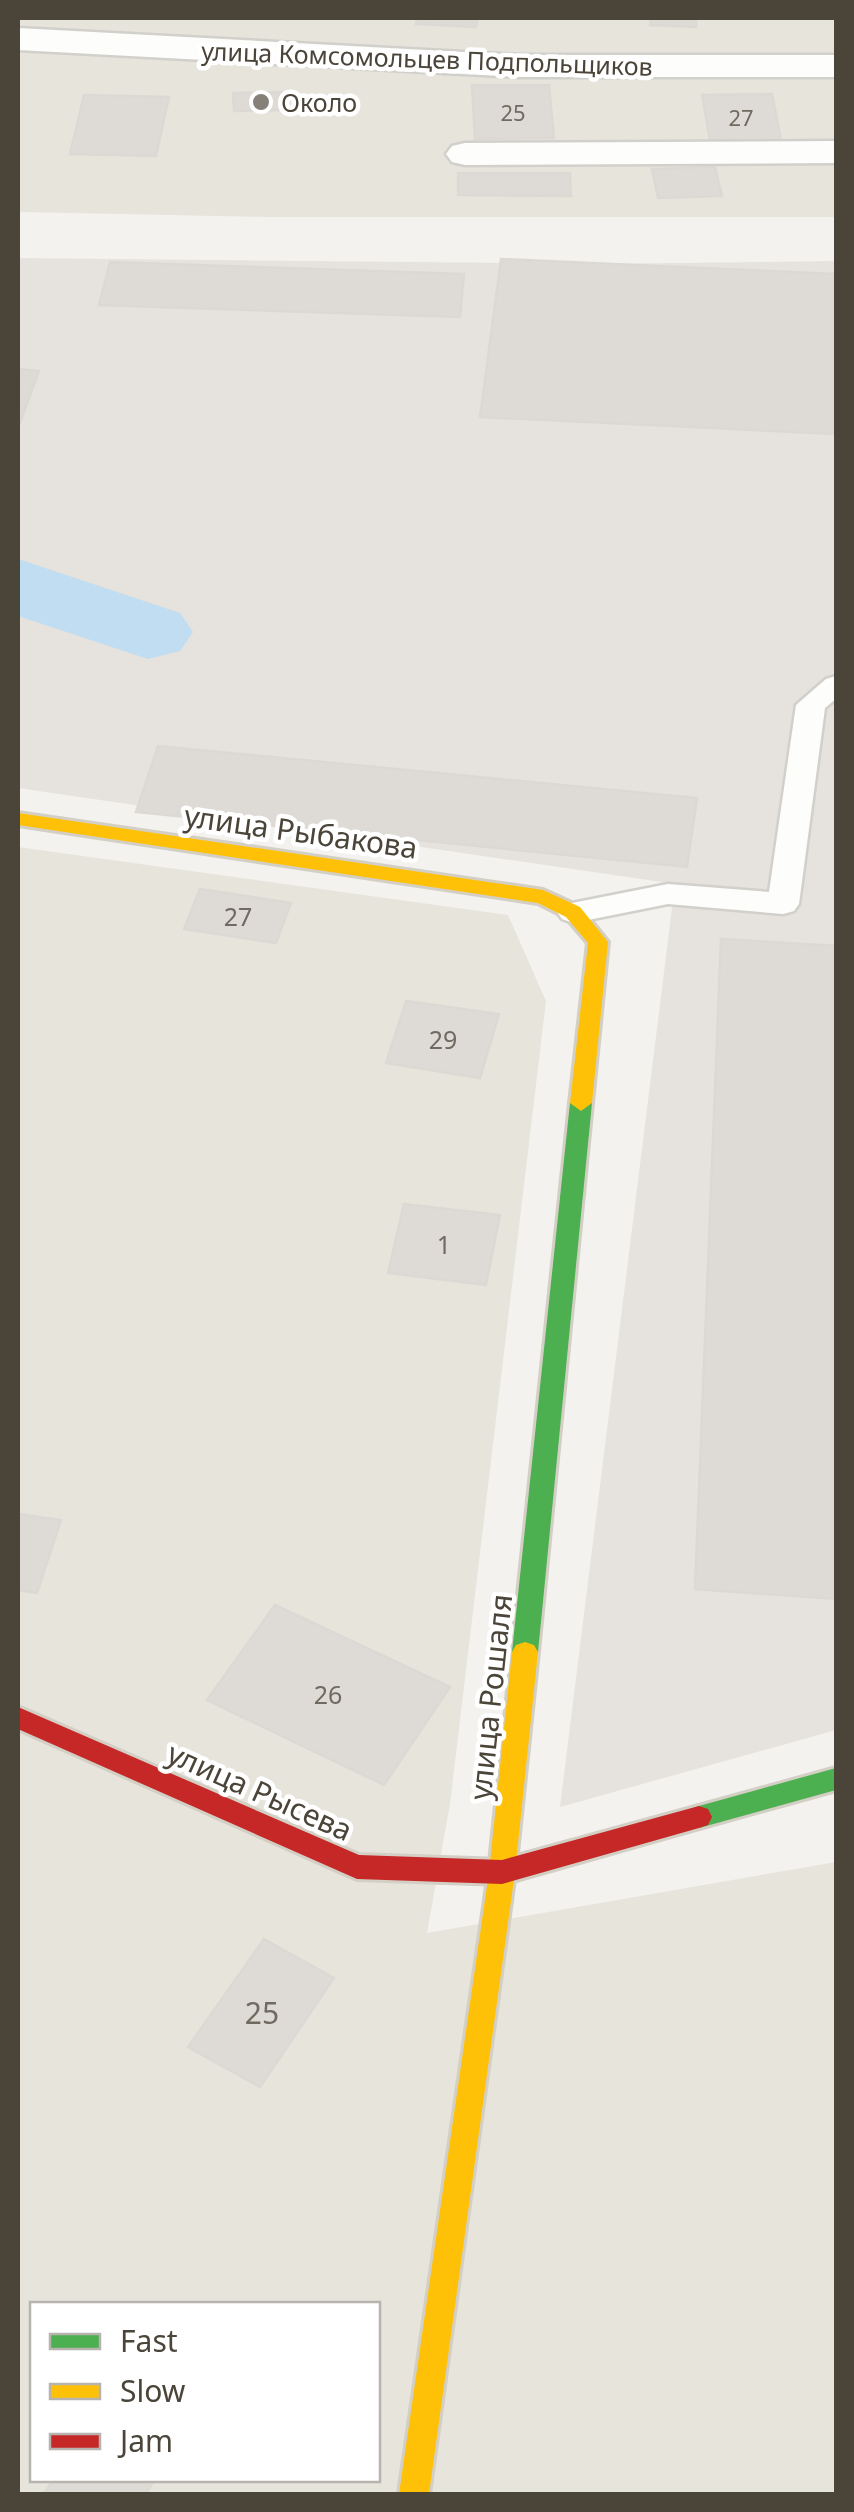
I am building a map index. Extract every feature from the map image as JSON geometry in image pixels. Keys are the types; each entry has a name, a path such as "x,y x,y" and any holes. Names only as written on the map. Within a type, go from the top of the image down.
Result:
{"street":[{"name":"улица Комсомольцев Подпольщиков","path":"18,39 96,31 520,66 836,66"},
{"path":"465,154 836,152"},
{"name":"улица Рыбакова","path":"18,819 543,897 573,912"},
{"name":"улица Рошаля","path":"414,2494 502,1872 598,942 573,912"},
{"name":"улица Рысева","path":"18,1718 356,1867 502,1872 836,1779"}],"lane":[{"path":"573,912 668,894 783,904 811,704 836,686"}],"shaded area":[{"path":"18,18 836,18 836,217 271,217 18,212"},
{"path":"18,258 595,264 836,261 836,1730 560,1807 675,884 18,788"},
{"path":"18,847 508,915 546,1001 450,1804 427,1933 836,1862 836,2494 18,2494"}],"building":[{"path":"417,18 478,18 476,27 416,24"},
{"path":"651,18 696,18 696,27 650,25"},
{"path":"472,85 549,85 554,138 475,139"},
{"name":"Около","path":"287,92 289,110 234,111 233,93"},
{"path":"772,94 781,140 710,140 702,95"},
{"path":"84,95 169,97 156,156 70,154"},
{"path":"715,167 722,196 658,198 652,169"},
{"path":"458,173 570,173 571,196 458,195"},
{"path":"501,259 836,274 836,434 480,417"},
{"path":"110,262 464,274 460,317 99,305"},
{"path":"18,369 39,371 18,428"},
{"path":"158,746 697,798 687,867 136,812"},
{"path":"200,889 291,903 276,943 184,929"},
{"path":"721,939 836,946 836,1599 695,1589"},
{"path":"406,1001 499,1014 480,1078 386,1063"},
{"path":"404,1204 500,1215 486,1285 388,1273"},
{"path":"18,1514 61,1520 37,1593 18,1590"},
{"path":"275,1605 450,1687 384,1785 207,1700"},
{"path":"264,1939 334,1978 260,2087 188,2047"},
{"path":"52,2482 153,2482 146,2494 44,2494"}],"waterway":[{"path":"18,586 148,632"}],"traffic: fast":[{"path":"525,1652 581,1103"},
{"path":"699,1817 836,1779"}],"traffic: slow":[{"path":"18,819 543,897 573,912 598,942 581,1103"},
{"path":"414,2494 502,1872 525,1652"}],"traffic: jam":[{"path":"18,1718 357,1867 502,1872 699,1817"}],"place":[{"name":"Около","path":"261,102"}]}
